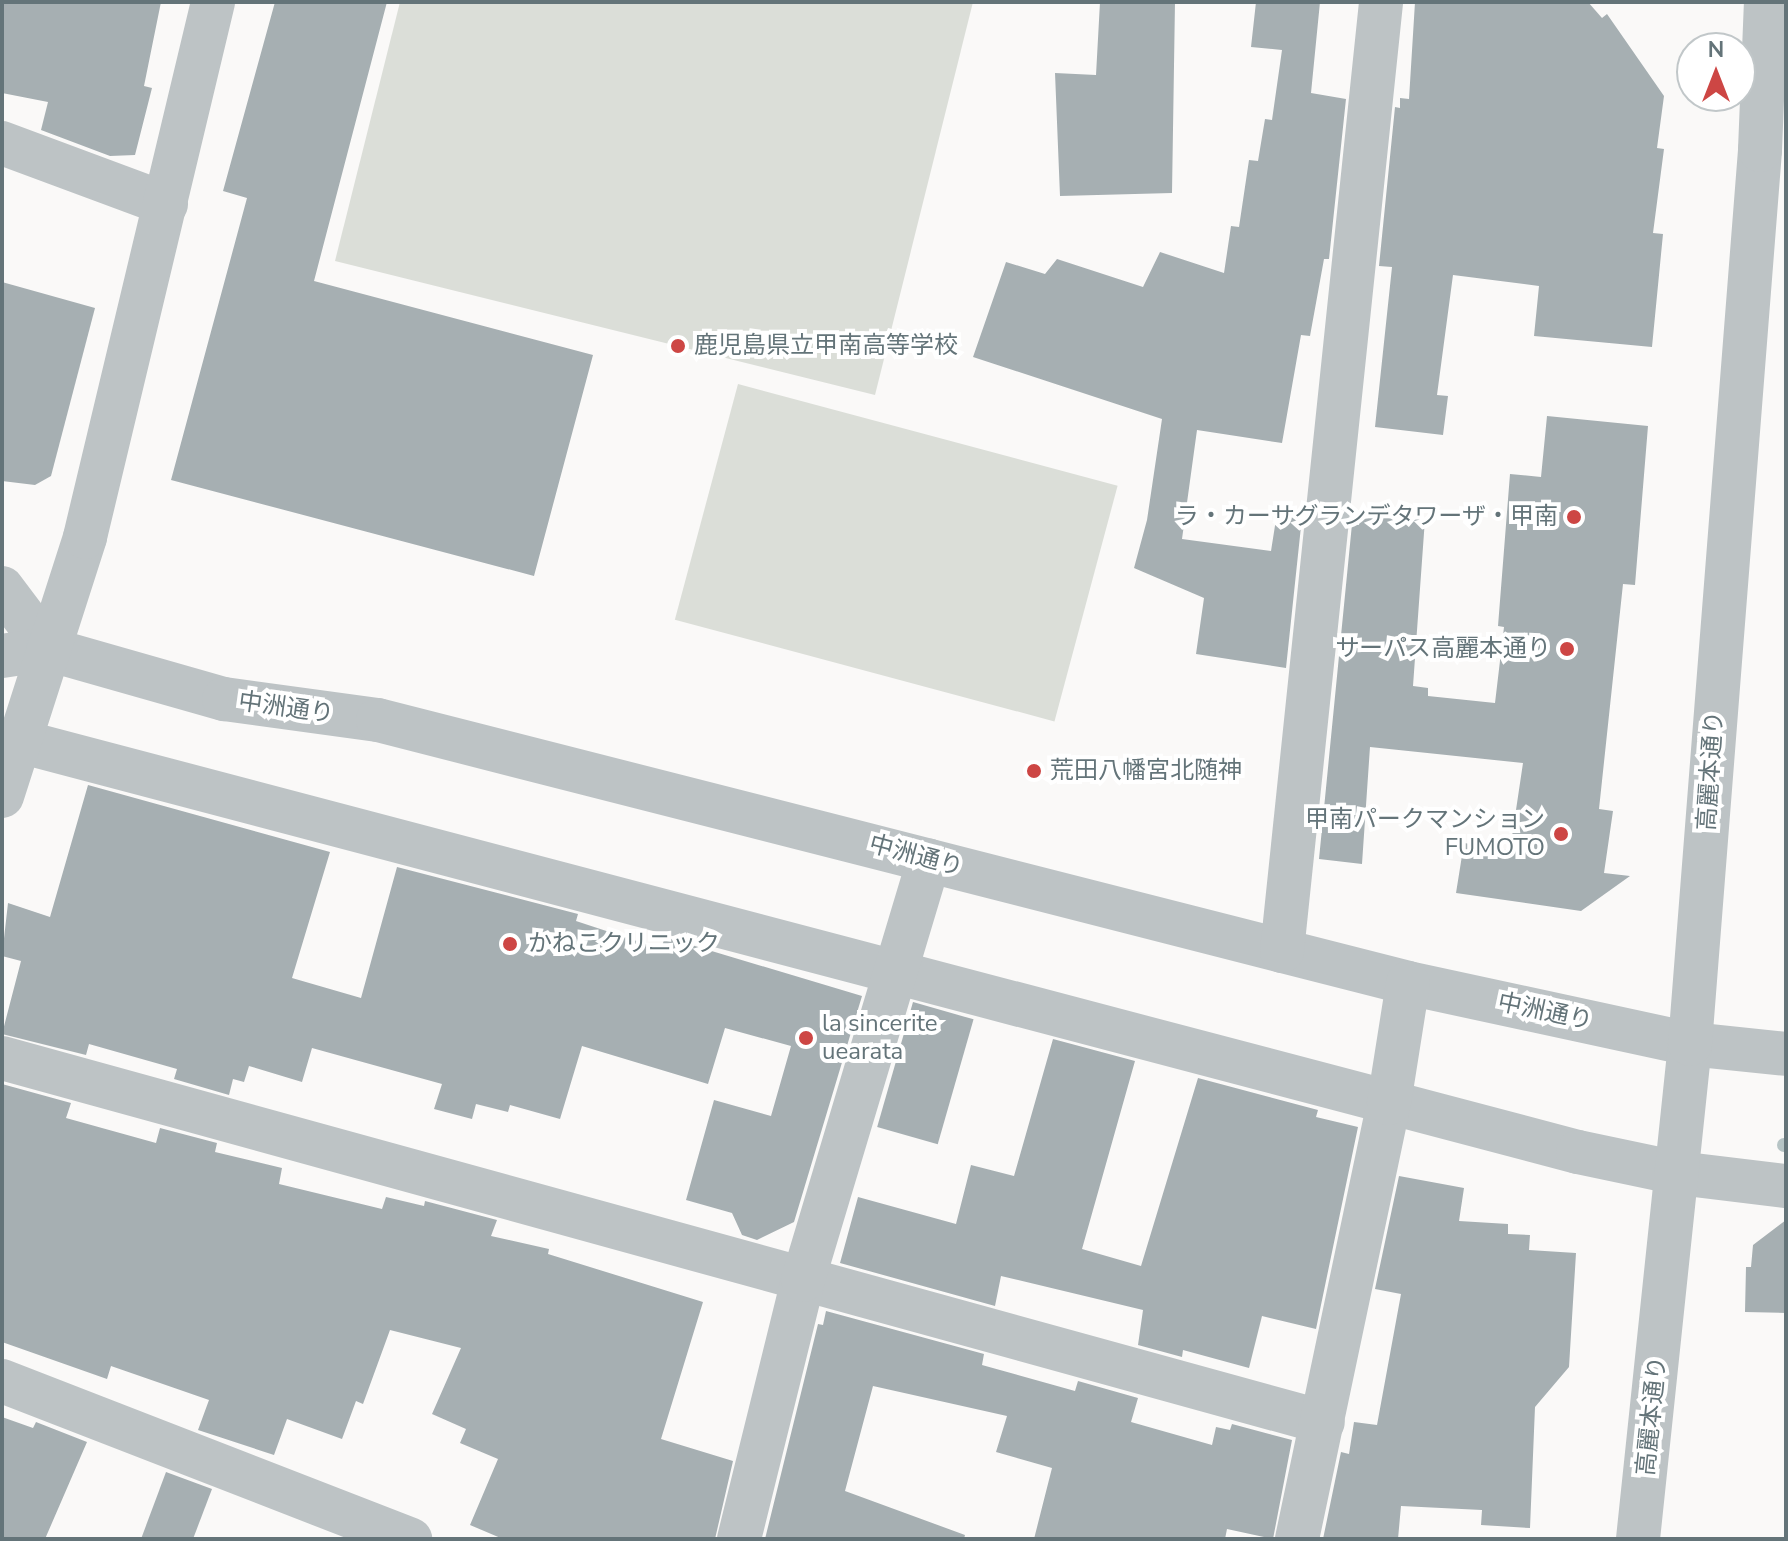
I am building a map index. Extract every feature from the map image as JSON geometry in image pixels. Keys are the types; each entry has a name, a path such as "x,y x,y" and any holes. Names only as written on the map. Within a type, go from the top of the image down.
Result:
{"street":[{"path":"2,796 85,537 213,2"},
{"path":"1282,951 1381,2"},
{"name":"高麗本通り","path":"1638,1539 1678,1173 1773,154 1766,2"},
{"path":"2,143 166,204"},
{"path":"2,588 48,649"},
{"name":"中洲通り","path":"2,656 48,649 224,699 378,720 476,742 1408,983 1690,1044 1786,1054"},
{"path":"19,741 898,969 1389,1103 1678,1173 1786,1186"},
{"path":"739,1539 803,1280 929,860"},
{"path":"1297,1539 1389,1103 1408,983"},
{"path":"2,1058 1323,1422"},
{"path":"2,1381 410,1539"}],"shaded area":[{"path":"400,2 973,2 875,395 335,261"},
{"path":"738,384 1118,486 1054,721 675,620"}],"building":[{"path":"2,2 161,2 144,86 152,88 135,155 110,156 41,130 48,102 2,93"},
{"path":"275,2 387,2 314,281 593,355 534,576 171,480 247,198 223,191"},
{"path":"1100,2 1175,2 1172,193 1060,196 1055,73 1096,75"},
{"path":"1256,2 1320,2 1311,93 1346,99 1329,259 1324,259 1310,336 1301,335 1282,443 1197,430 1182,539 1271,551 1277,513 1302,517 1286,668 1196,654 1204,598 1134,568 1147,520 1162,419 973,357 1006,262 1045,274 1057,259 1143,287 1160,252 1224,273 1231,226 1239,227 1249,160 1258,161 1265,119 1272,120 1282,50 1251,47"},
{"path":"1415,2 1588,2 1602,18 1607,14 1664,96 1657,148 1664,149 1653,233 1663,234 1652,347 1534,336 1539,286 1453,275 1437,395 1448,396 1443,435 1375,427 1392,267 1379,266 1395,107 1400,108 1400,98 1409,99"},
{"path":"2,282 95,308 51,476 35,485 2,481"},
{"path":"1547,416 1648,426 1635,585 1623,584 1599,809 1613,811 1604,873 1630,876 1581,911 1456,893 1464,843 1510,850 1523,763 1370,747 1362,864 1319,859 1352,524 1359,525 1360,513 1425,519 1413,686 1428,688 1428,696 1495,703 1504,627 1498,626 1510,474 1541,477"},
{"path":"88,785 330,852 292,978 361,998 397,867 578,914 576,921 661,949 665,937 862,996 794,1222 757,1240 742,1235 732,1213 686,1200 714,1100 771,1116 791,1046 725,1028 708,1084 582,1046 560,1119 510,1105 508,1112 476,1104 472,1119 434,1109 442,1084 312,1048 302,1082 249,1066 244,1082 233,1079 229,1095 174,1079 177,1069 89,1044 86,1055 2,1034 21,961 2,956 8,903 50,917"},
{"path":"913,1002 974,1019 938,1144 877,1127"},
{"path":"1053,1039 1135,1061 1082,1249 1141,1266 1198,1078 1318,1110 1316,1117 1358,1127 1316,1329 1262,1316 1249,1368 1183,1350 1182,1357 1138,1345 1143,1310 1001,1276 995,1306 840,1263 858,1197 956,1224 971,1165 1014,1176"},
{"path":"2,1084 71,1103 66,1118 156,1143 160,1128 217,1143 215,1152 282,1168 279,1184 382,1209 386,1197 424,1206 425,1201 497,1220 491,1236 549,1249 548,1254 703,1302 661,1439 733,1461 715,1539 503,1539 470,1525 498,1459 460,1443 466,1429 432,1414 461,1348 390,1330 363,1404 356,1401 342,1439 287,1419 274,1455 198,1430 209,1400 111,1366 107,1379 2,1342"},
{"path":"1399,1176 1464,1188 1459,1221 1508,1224 1508,1234 1530,1235 1529,1250 1576,1253 1569,1367 1535,1407 1530,1528 1481,1525 1482,1510 1401,1506 1398,1539 1323,1539 1341,1452 1349,1454 1354,1422 1377,1425 1401,1294 1375,1289"},
{"path":"1786,1220 1786,1313 1745,1312 1746,1267 1751,1267 1753,1245"},
{"path":"826,1311 984,1354 982,1365 1075,1391 1078,1381 1138,1398 1131,1422 1212,1445 1216,1427 1230,1430 1232,1424 1292,1440 1273,1539 1227,1529 1225,1539 1034,1539 1052,1468 996,1452 1007,1416 873,1386 845,1491 965,1535 964,1539 765,1539 818,1324 823,1325"},
{"path":"2,1417 33,1428 36,1422 87,1442 45,1539 2,1539"},
{"path":"166,1472 212,1489 193,1539 141,1539"}],"place":[{"name":"鹿児島県立甲南高等学校","path":"678,346"},
{"name":"ラ・カーサグランデタワーザ・甲南","path":"1574,517"},
{"name":"サーパス高麗本通り","path":"1567,649"},
{"name":"荒田八幡宮北随神","path":"1034,771"},
{"name":"甲南パークマンション FUMOTO","path":"1561,834"},
{"name":"かねこクリニック","path":"510,944"},
{"name":"la sincerite uearata","path":"806,1038"}]}
